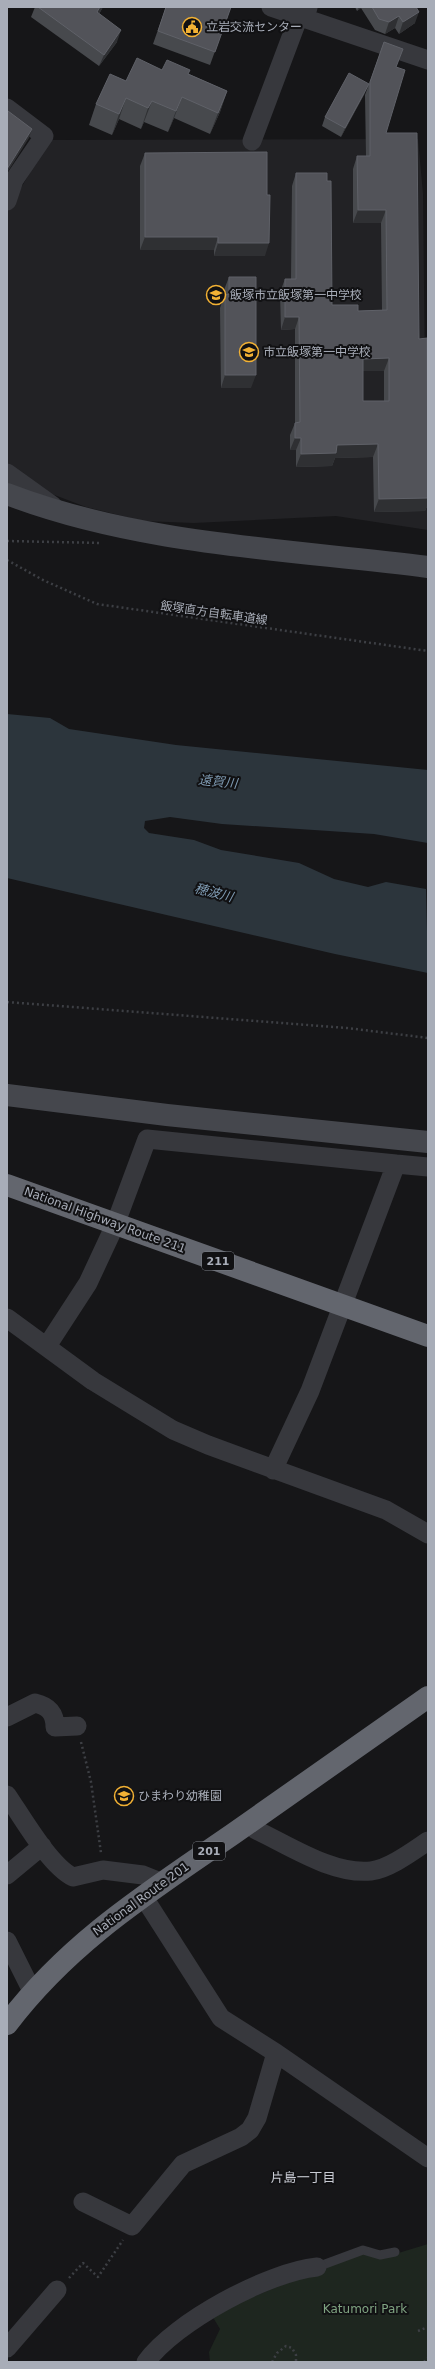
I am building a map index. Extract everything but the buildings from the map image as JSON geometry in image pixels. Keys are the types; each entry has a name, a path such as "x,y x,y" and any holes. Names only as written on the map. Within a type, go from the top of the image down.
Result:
{"highway":[{"name":"National Highway Route 211","path":"7,1185 428,1336"},
{"name":"National Route 201","path":"7,2024 32,1991 84,1941 143,1896 428,1697"}],"street":[{"path":"272,7 304,12 428,60"},
{"path":"252,141 304,12"},
{"path":"7,108 44,136 14,180 7,201"},
{"path":"7,473 58,510"},
{"path":"7,494 58,510 140,531 428,567"},
{"path":"7,1095 167,1116 428,1142"},
{"path":"47,1346 88,1284 116,1225 147,1139 428,1167"},
{"path":"273,1470 310,1391 396,1164"},
{"path":"7,1318 93,1381 173,1430 273,1470 386,1510 428,1534"},
{"path":"7,1716 35,1703 45,1706 55,1718 56,1727 77,1726"},
{"path":"7,1794 42,1846 65,1873 73,1877 103,1870 143,1875 163,1882"},
{"path":"249,1823 256,1830 338,1869 372,1871 400,1859 428,1841"},
{"path":"7,1876 42,1846"},
{"path":"143,1896 221,2018 276,2053 428,2158"},
{"path":"7,1941 32,1991"},
{"path":"83,2202 132,2226 183,2164 241,2137 250,2130 257,2118 276,2053"},
{"path":"146,2362 152,2353 175,2332 209,2310 298,2269 317,2267"},
{"path":"7,2348 57,2290"}],"lane":[{"path":"317,2267 363,2250 380,2255 395,2252"}],"path":[{"name":"飯塚直方自転車道線","path":"7,560 43,580 97,604 428,651"},
{"path":"7,1002 347,1028 428,1038"},
{"path":"77,1726 91,1782 103,1870"},
{"path":"57,2290 83,2263 98,2277 132,2226"},
{"path":"418,2331 428,2327"},
{"path":"272,2362 277,2353 286,2346 292,2348 296,2355 296,2362"},
{"path":"424,2362 428,2358"}],"shaded area":[{"name":"飯塚市立飯塚第一中学校","path":"418,139 423,194 425,377 428,384 428,530 336,516 194,523 143,521 86,507 44,491 7,466 7,212 49,140"}],"green space":[{"name":"Katumori Park","path":"428,2244 428,2362 210,2362 209,2352 220,2329 211,2314 363,2252 382,2258"}],"water":[{"path":"7,714 50,718 69,729 176,745 428,770 428,843 374,834 222,824 170,817 145,821 144,828 149,833 194,840 221,850 299,863 334,879 368,887 386,882 426,889 428,973 335,954 7,878"}],"place":[{"name":"立岩交流センター","path":"192,27"},
{"name":"飯塚市立飯塚第一中学校","path":"216,295"},
{"name":"市立飯塚第一中学校","path":"249,352"},
{"name":"ひまわり幼稚園","path":"124,1796"}],"district":[{"name":"片島一丁目","path":"303,2177"}],"water label":[{"name":"遠賀川","path":"218,781"},
{"name":"穂波川","path":"214,892"}]}
